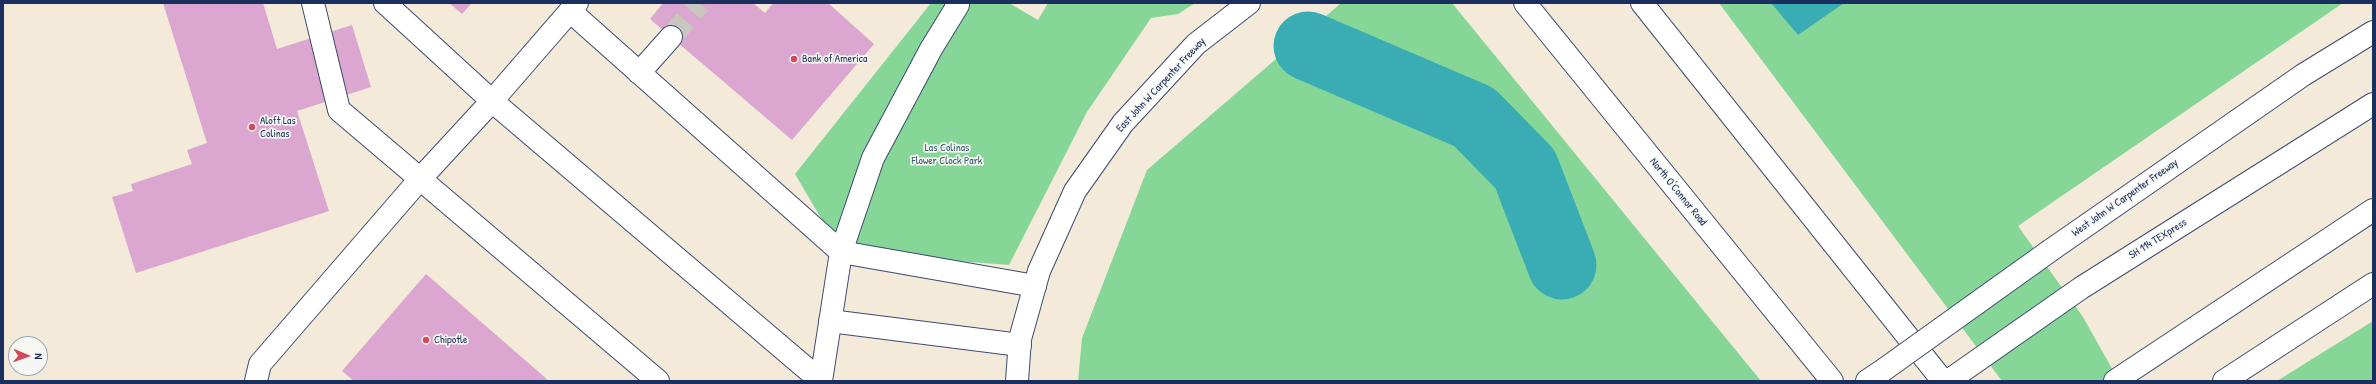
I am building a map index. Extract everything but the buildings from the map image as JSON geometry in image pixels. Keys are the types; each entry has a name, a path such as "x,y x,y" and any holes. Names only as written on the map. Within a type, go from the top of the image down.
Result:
{"main road":[{"path":"313,3 339,110 658,381"},
{"path":"385,3 492,101 821,381"},
{"name":"East John W Carpenter Freeway","path":"1017,381 1020,345 1038,271 1074,191 1124,123 1196,44 1250,3"},
{"name":"North O'Connor Road","path":"1525,3 1832,381"},
{"path":"1642,3 1943,381"},
{"path":"821,381 841,252 873,158 931,49 957,4"},
{"path":"256,381 260,364 420,179 492,101 574,7 639,73 841,252 1035,286"},
{"name":"West John W Carpenter Freeway","path":"1874,376 2051,250 2303,75 2373,32"},
{"path":"639,73 671,37"},
{"name":"SH 114 TEXpress","path":"1948,381 2081,288 2373,104"},
{"path":"2115,381 2373,210"},
{"path":"2224,381 2373,284"},
{"path":"830,321 1020,345"}],"green space":[{"name":"Las Colinas Flower Clock Park","path":"931,3 1009,3 1038,20 1048,3 1195,3 1178,14 1151,18 1087,112 1009,265 841,252 795,174"},
{"path":"1341,3 1452,3 1761,381 1078,381 1082,338 1147,170"},
{"path":"1719,3 2343,3 2018,226 2083,317 2119,381 2002,381"},
{"path":"2373,321 2373,381 2277,381"}],"water":[{"path":"1771,3 1844,3 1798,35"}],"waterway":[{"path":"1308,46 1474,117 1525,169 1562,265"}],"tunnel":[{"path":"671,37 700,3"}],"place":[{"name":"Bank of America","path":"794,59"},
{"name":"Aloft Las Colinas","path":"252,127"},
{"name":"Chipotle","path":"426,340"}]}
